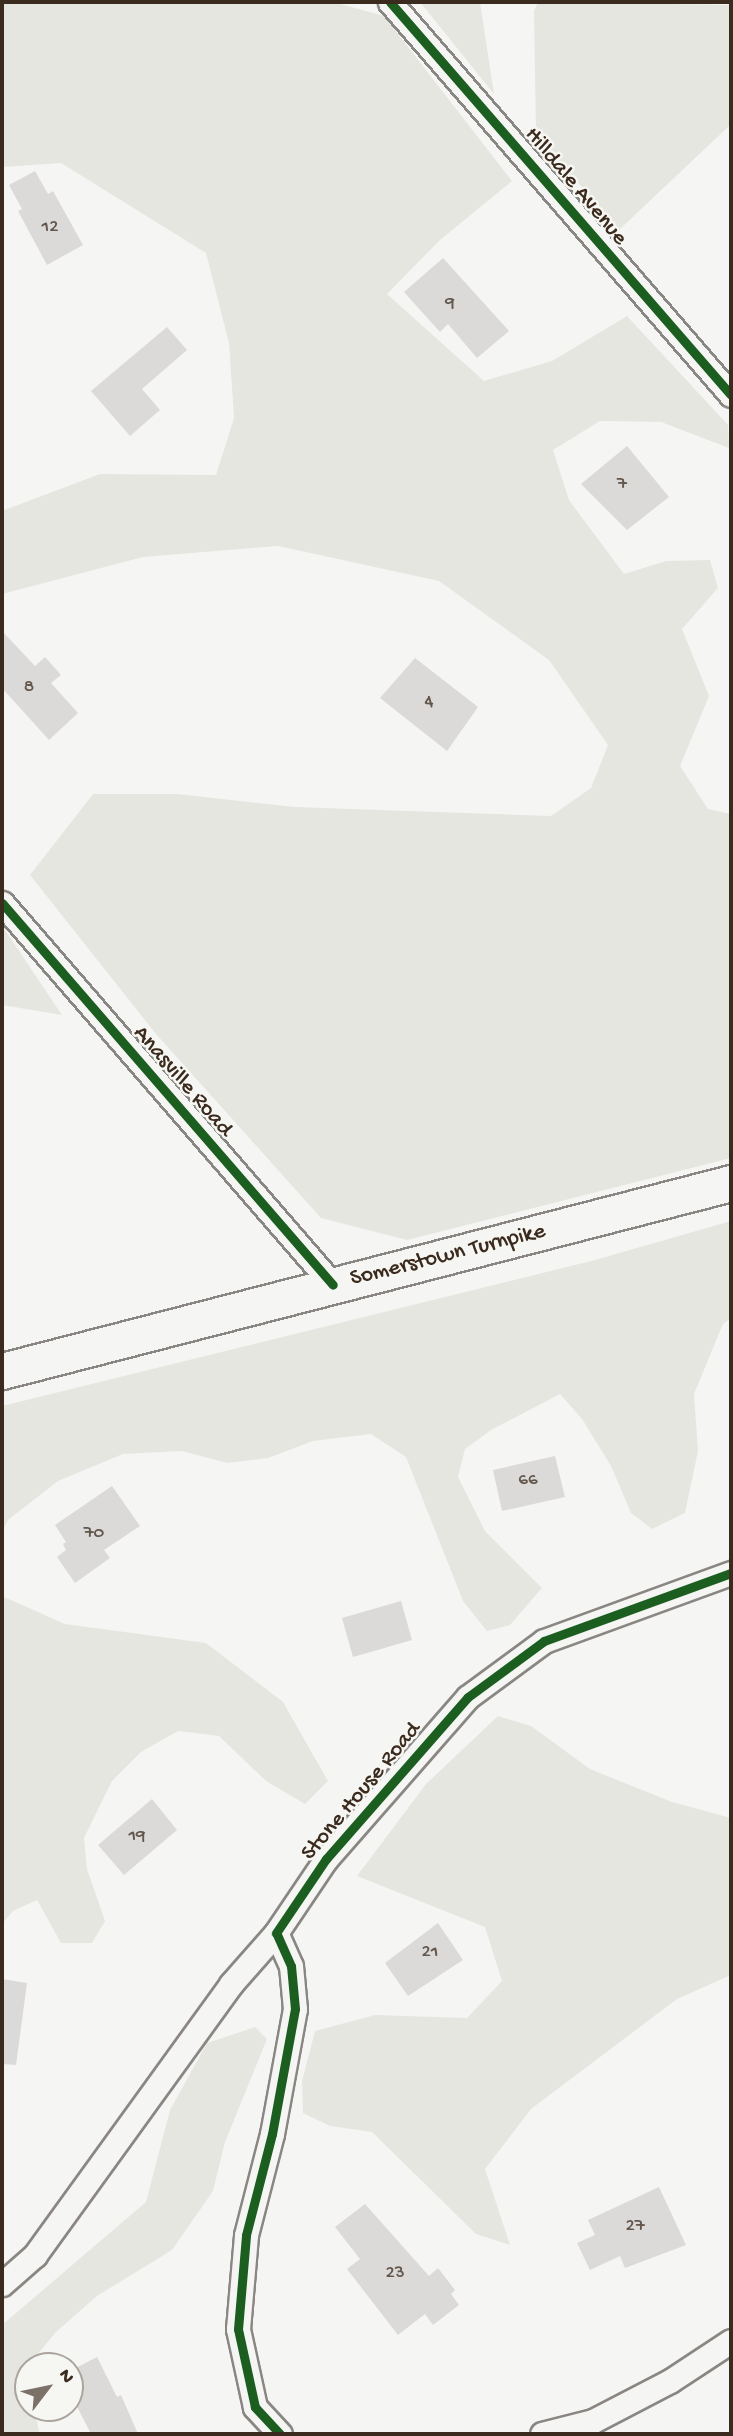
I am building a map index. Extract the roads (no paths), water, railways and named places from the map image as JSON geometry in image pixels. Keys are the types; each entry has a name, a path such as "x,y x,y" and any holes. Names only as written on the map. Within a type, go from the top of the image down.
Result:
{"main road":[{"name":"Somerstown Turnpike","path":"2,1371 731,1183"}],"street":[{"name":"Hilldale Avenue","path":"390,2 731,396"},
{"name":"Anasville Road","path":"2,903 334,1285"},
{"name":"Stone House Road","path":"2,2284 35,2255 231,1984 276,1933 326,1859 468,1698 544,1641 731,1573"},
{"path":"276,1933 290,1966 295,2009 272,2134 246,2235 238,2329 255,2407 280,2434"},
{"path":"542,2434 593,2421 670,2381 731,2341"}]}
